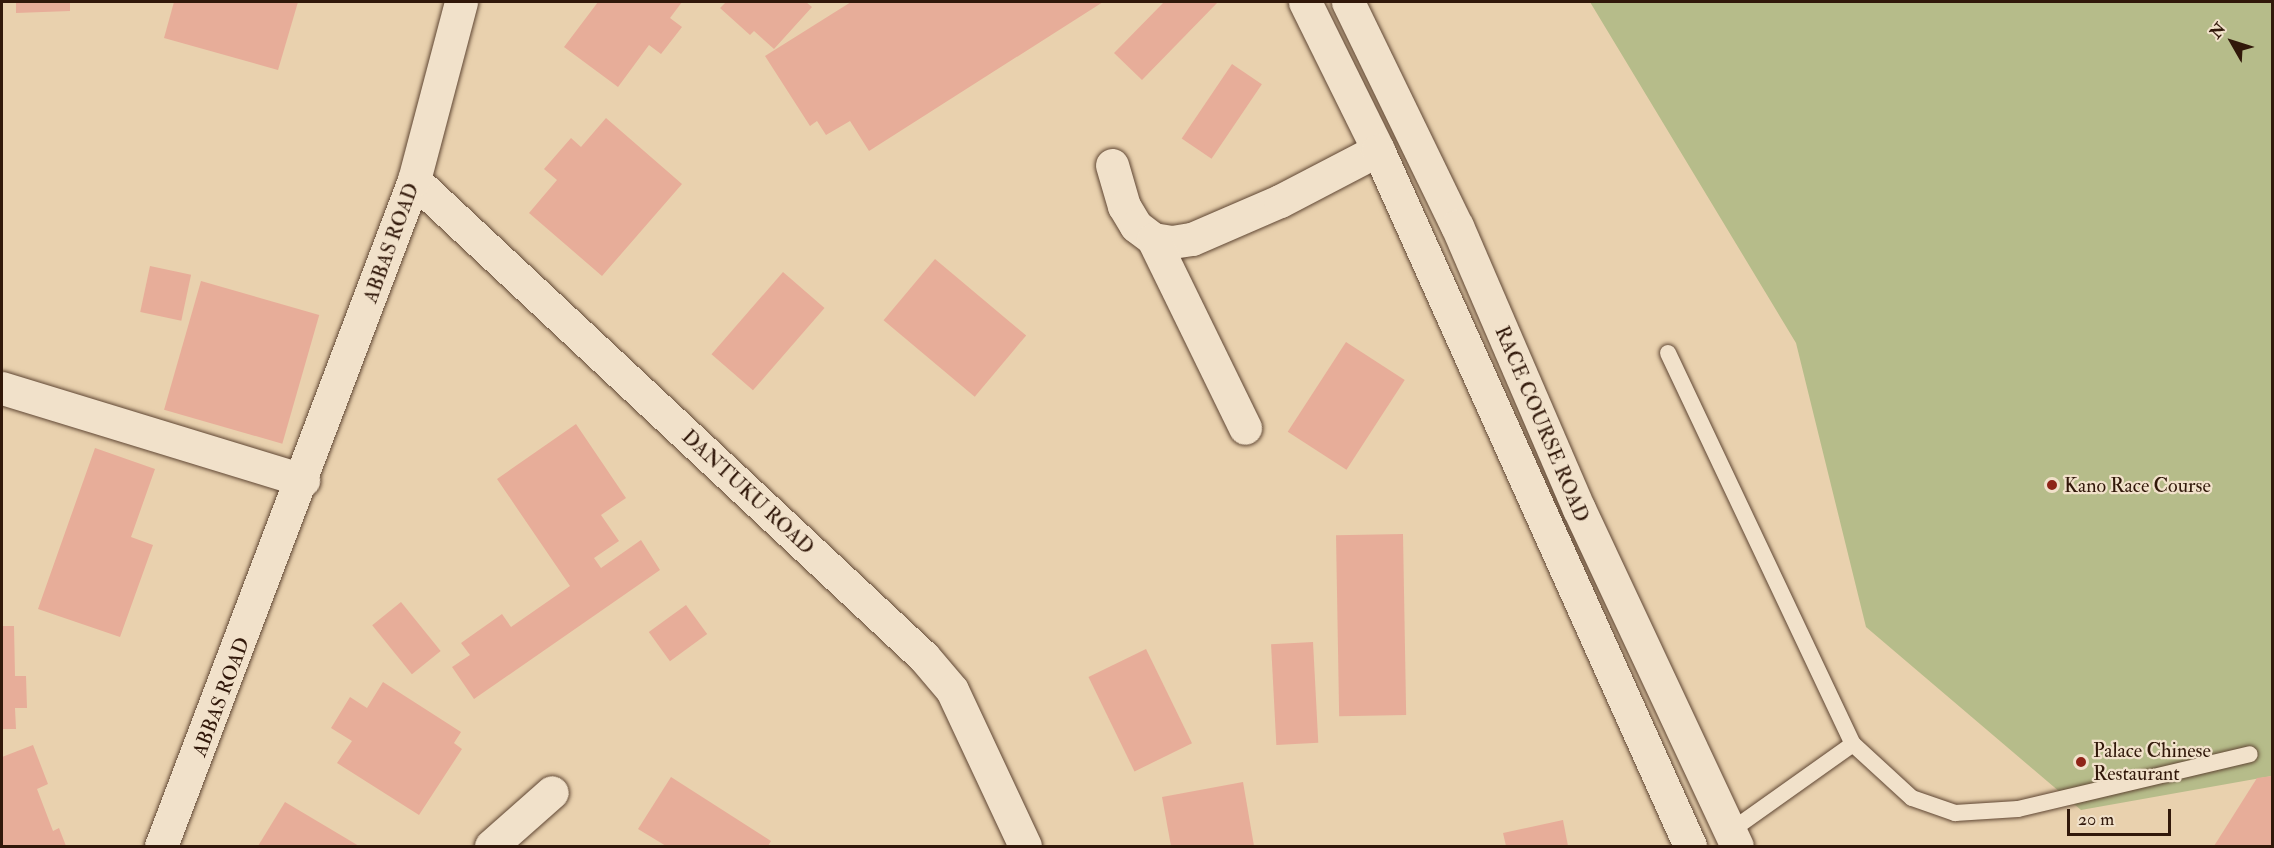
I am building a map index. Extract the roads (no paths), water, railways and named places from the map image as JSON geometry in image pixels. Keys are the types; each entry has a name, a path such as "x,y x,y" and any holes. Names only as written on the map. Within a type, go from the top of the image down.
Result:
{"street":[{"name":"ABBAS ROAD","path":"161,846 303,480 414,180 461,2"},
{"name":"RACE COURSE ROAD","path":"1305,2 1378,150 1690,846"},
{"name":"RACE COURSE ROAD","path":"1348,2 1457,226 1579,509 1733,839"},
{"path":"1153,239 1192,239 1280,201 1378,150"},
{"path":"1112,165 1124,206 1136,226 1153,239 1245,428"},
{"name":"DANTUKU ROAD","path":"414,180 924,657 952,690 1025,846"},
{"path":"2,388 303,480"},
{"path":"491,846 552,792"}],"lane":[{"path":"1668,353 1853,744 1912,798 1955,813 2018,809 2250,753"},
{"path":"1733,839 1853,744"}],"place":[{"name":"Kano Race Course","path":"2052,485"},
{"name":"Palace Chinese Restaurant","path":"2081,762"}]}
